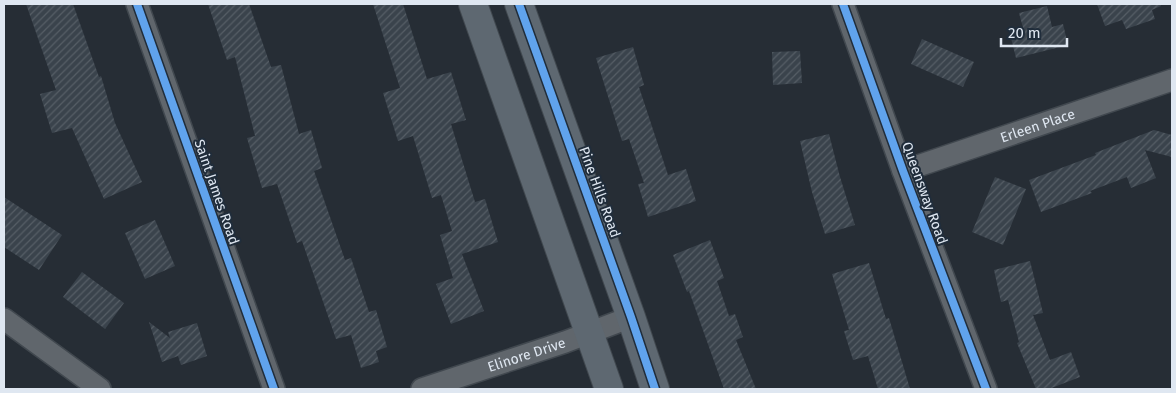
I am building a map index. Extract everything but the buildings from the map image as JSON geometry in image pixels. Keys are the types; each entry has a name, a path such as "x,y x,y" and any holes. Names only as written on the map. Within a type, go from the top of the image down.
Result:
{"main road":[{"path":"473,4 609,389"},
{"name":"Pine Hills Road","path":"519,4 655,389"}],"street":[{"name":"Saint James Road","path":"137,4 274,389"},
{"name":"Queensway Road","path":"843,4 903,171 986,389"},
{"name":"Erleen Place","path":"903,171 1172,80"},
{"name":"Elinore Drive","path":"422,389 631,317"},
{"path":"4,319 100,389"}],"cycle path":[{"path":"137,4 274,389"},
{"path":"519,4 655,389"},
{"path":"843,4 903,171 986,389"}]}
